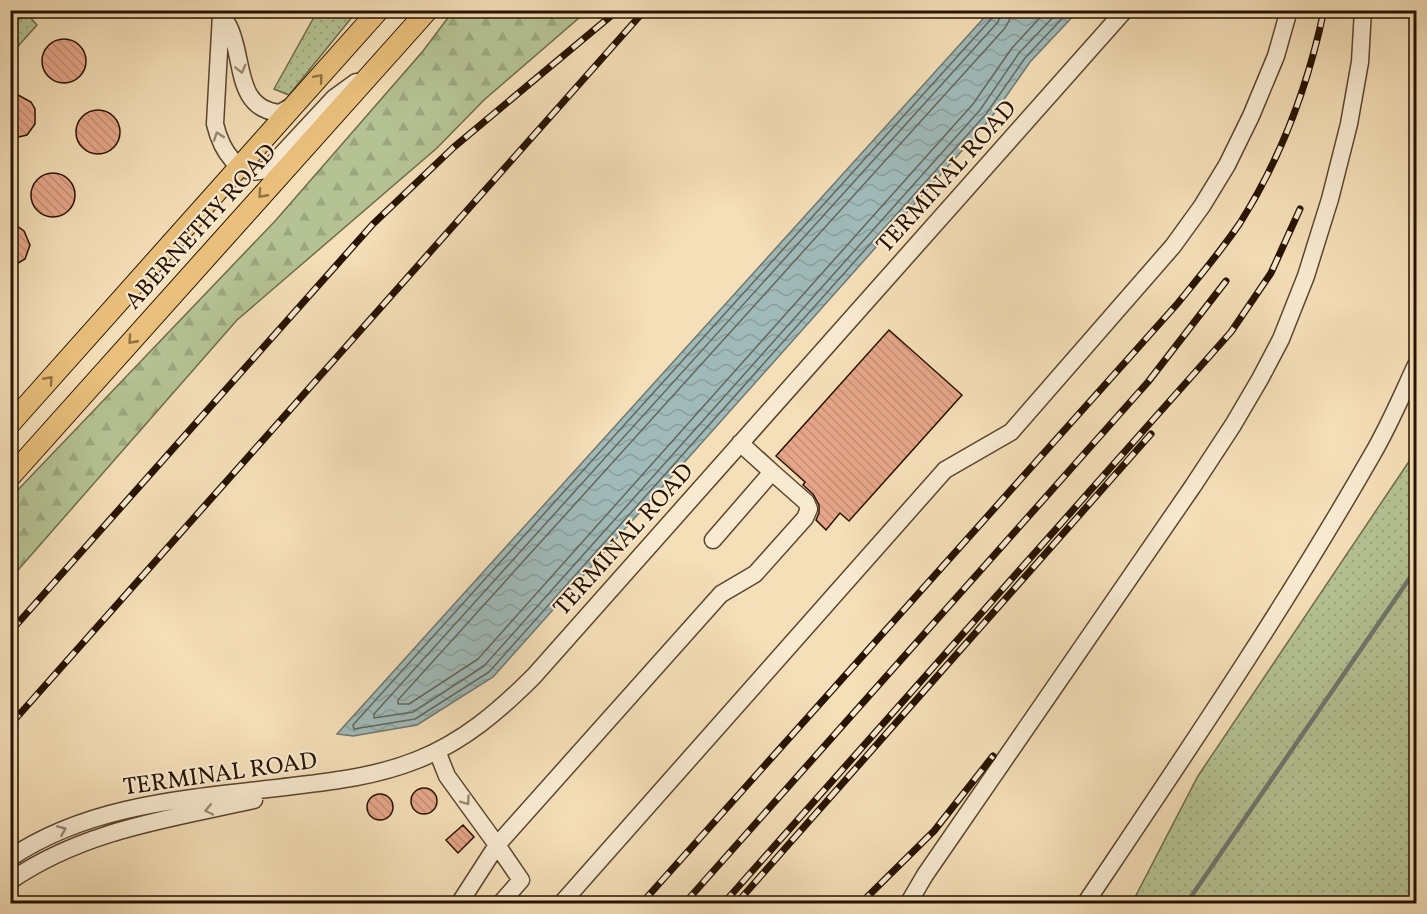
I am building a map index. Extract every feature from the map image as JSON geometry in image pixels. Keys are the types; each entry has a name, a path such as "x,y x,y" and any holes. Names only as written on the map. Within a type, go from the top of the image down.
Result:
{"main road":[{"name":"ABERNETHY ROAD","path":"10,424 379,10"},
{"name":"ABERNETHY ROAD","path":"10,477 255,202 384,62 428,10"}],"street":[{"name":"TERMINAL ROAD","path":"10,858 58,831 110,813 216,795 349,780 381,773 437,751 473,730 505,705 526,683 1125,10"},
{"path":"561,903 945,470 1011,432 1173,246 1222,174 1247,125 1276,56 1290,10"},
{"path":"908,903 1193,486 1233,425 1281,339 1306,276 1330,199 1349,124 1360,62 1363,10"},
{"path":"219,12 231,31 245,86 254,102 263,109 280,113 299,102"},
{"path":"219,12 215,124 217,135 227,154 240,166 260,172 268,169 334,98 384,62"},
{"path":"1085,903 1220,702 1306,565 1373,453 1416,365"},
{"path":"459,903 497,845 721,594 755,574 805,518 808,509 806,502 740,443"},
{"path":"713,540 772,472"},
{"path":"437,751 447,776 521,880 500,903"},
{"path":"10,881 61,851 108,833 349,780"}],"green space":[{"path":"318,10 357,11 289,95 274,89"},
{"path":"453,11 587,11 484,100 437,148 237,320 11,578 11,497 276,220 423,51"},
{"path":"30,17 37,25 11,54 11,20"},
{"path":"1416,451 1416,903 1132,903 1198,776"}],"water":[{"path":"991,10 1078,11 1030,62 991,118 493,677 417,725 353,736 337,734"}],"building":[{"path":"64,39 79,46 86,61 79,76 64,83 49,76 42,61 49,46"},
{"path":"18,95 31,102 35,109 35,124 27,135 10,139 10,96"},
{"path":"98,110 113,117 120,132 113,147 98,154 83,147 76,132 83,117"},
{"path":"53,173 68,180 75,195 68,210 53,217 38,210 31,195 38,180"},
{"path":"10,221 24,231 30,245 25,259 10,268"},
{"path":"889,330 962,395 849,521 840,513 826,530 816,520 819,505 813,494 803,485 805,482 776,456"},
{"path":"424,788 433,792 437,801 433,810 424,814 415,810 411,801 415,792"},
{"path":"380,794 389,798 393,807 389,816 380,820 371,816 367,807 371,798"},
{"path":"463,825 474,837 458,853 446,840"}],"waterway":[{"path":"1186,904 1416,569"}],"railway":[{"path":"10,632 373,224 454,147 618,10"},
{"path":"10,725 645,10"},
{"path":"641,904 1178,303 1218,254 1255,198 1280,147 1310,66 1324,10"},
{"path":"723,904 1231,332 1271,273 1300,209"},
{"path":"684,904 1148,382 1226,281"},
{"path":"736,904 1151,434"},
{"path":"860,904 934,831 993,756"}]}
